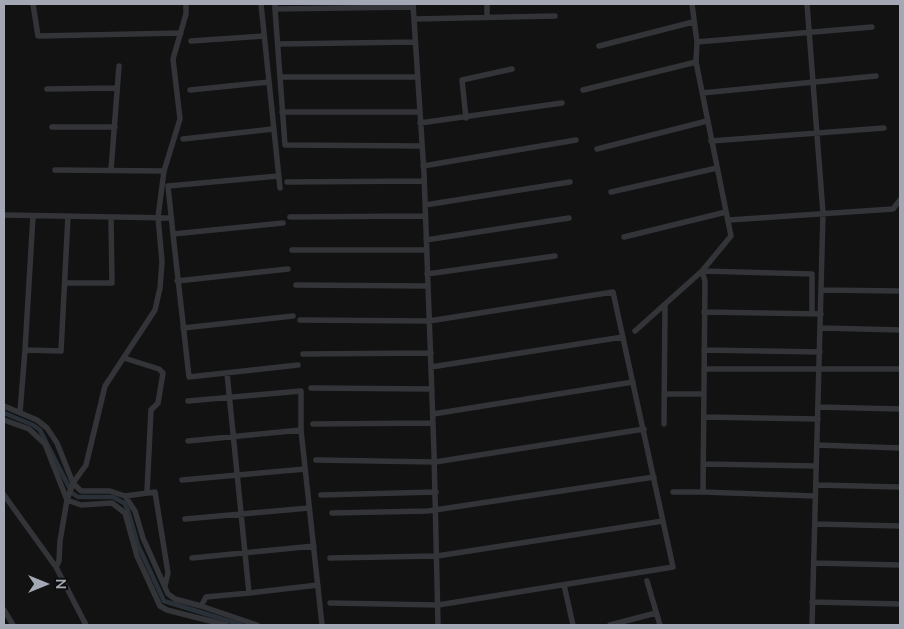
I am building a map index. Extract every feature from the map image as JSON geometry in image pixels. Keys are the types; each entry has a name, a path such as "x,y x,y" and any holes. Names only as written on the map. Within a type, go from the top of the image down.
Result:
{"street":[{"path":"33,4 38,36 181,33"},
{"path":"56,567 59,561 60,541 68,498 73,483 86,465 105,386 155,310 160,288 162,262 158,217 164,171 180,119 173,59 181,33 186,4"},
{"path":"261,4 280,188"},
{"path":"487,4 487,17"},
{"path":"635,331 702,272 729,241 731,236 696,62 692,4"},
{"path":"807,4 823,213 822,314 812,625"},
{"path":"422,146 290,147 284,143 275,6 413,5 418,77 420,123 422,146 424,181 428,274 436,492 438,625"},
{"path":"414,19 554,16"},
{"path":"600,46 693,22"},
{"path":"696,42 872,26"},
{"path":"191,41 264,36"},
{"path":"278,44 415,42"},
{"path":"582,90 696,62"},
{"path":"111,170 119,66"},
{"path":"466,118 462,80 512,69"},
{"path":"702,94 876,76"},
{"path":"280,77 418,77"},
{"path":"190,90 268,82"},
{"path":"47,89 117,88"},
{"path":"420,123 562,103"},
{"path":"282,112 420,112"},
{"path":"597,149 707,121"},
{"path":"52,127 115,127"},
{"path":"711,141 884,128"},
{"path":"183,139 273,129"},
{"path":"423,166 576,140"},
{"path":"611,192 717,168"},
{"path":"55,170 164,171"},
{"path":"278,176 168,186 177,282 189,377 298,365"},
{"path":"287,182 424,181"},
{"path":"425,205 570,182"},
{"path":"729,220 893,209 900,200"},
{"path":"624,237 726,212"},
{"path":"4,215 171,218"},
{"path":"20,412 33,216"},
{"path":"25,350 61,351 68,216"},
{"path":"290,217 425,216"},
{"path":"65,283 112,283 112,217"},
{"path":"426,240 569,218"},
{"path":"173,234 282,223"},
{"path":"292,250 427,250"},
{"path":"428,274 555,256"},
{"path":"177,282 288,269"},
{"path":"702,272 823,274"},
{"path":"702,272 705,281 703,492"},
{"path":"812,274 812,313"},
{"path":"296,285 428,286"},
{"path":"822,290 900,291"},
{"path":"300,320 429,321 613,292 673,567 438,605 330,603"},
{"path":"664,424 665,305"},
{"path":"704,312 822,314"},
{"path":"183,328 293,316"},
{"path":"821,328 900,330"},
{"path":"431,367 623,336"},
{"path":"704,350 820,352"},
{"path":"303,354 431,353"},
{"path":"124,358 159,369 163,373 158,403 151,410 147,492"},
{"path":"704,369 900,370"},
{"path":"227,373 249,592"},
{"path":"433,414 633,382"},
{"path":"310,388 432,389"},
{"path":"188,401 301,391 301,430 322,625"},
{"path":"664,394 704,394"},
{"path":"4,406 37,420 47,428 57,443 73,483 82,492 110,491 125,496 155,492 168,573 165,586"},
{"path":"818,408 900,408"},
{"path":"704,417 818,419"},
{"path":"4,420 29,429 45,444 68,498 81,504 112,503 125,513 137,556 160,606 167,610 226,625"},
{"path":"313,424 433,423"},
{"path":"316,460 435,462 644,429"},
{"path":"188,441 301,430"},
{"path":"817,445 900,448"},
{"path":"703,464 816,466"},
{"path":"182,480 305,469"},
{"path":"332,513 436,509 654,477"},
{"path":"816,485 900,487"},
{"path":"321,495 436,492"},
{"path":"673,492 815,496"},
{"path":"4,495 56,567 86,625"},
{"path":"125,496 135,511 143,538 168,594 175,599 257,625"},
{"path":"185,519 309,508"},
{"path":"330,558 437,556 663,521"},
{"path":"815,524 900,526"},
{"path":"192,558 314,546"},
{"path":"814,563 900,565"},
{"path":"647,581 660,625"},
{"path":"201,606 206,597 318,585"},
{"path":"564,585 573,625"},
{"path":"812,602 900,604"},
{"path":"4,610 13,625"},
{"path":"610,625 656,612"}],"waterway":[{"path":"4,413 33,425 40,430 72,493 78,497 113,497 124,503 128,510 138,545 164,601 242,625"}]}
